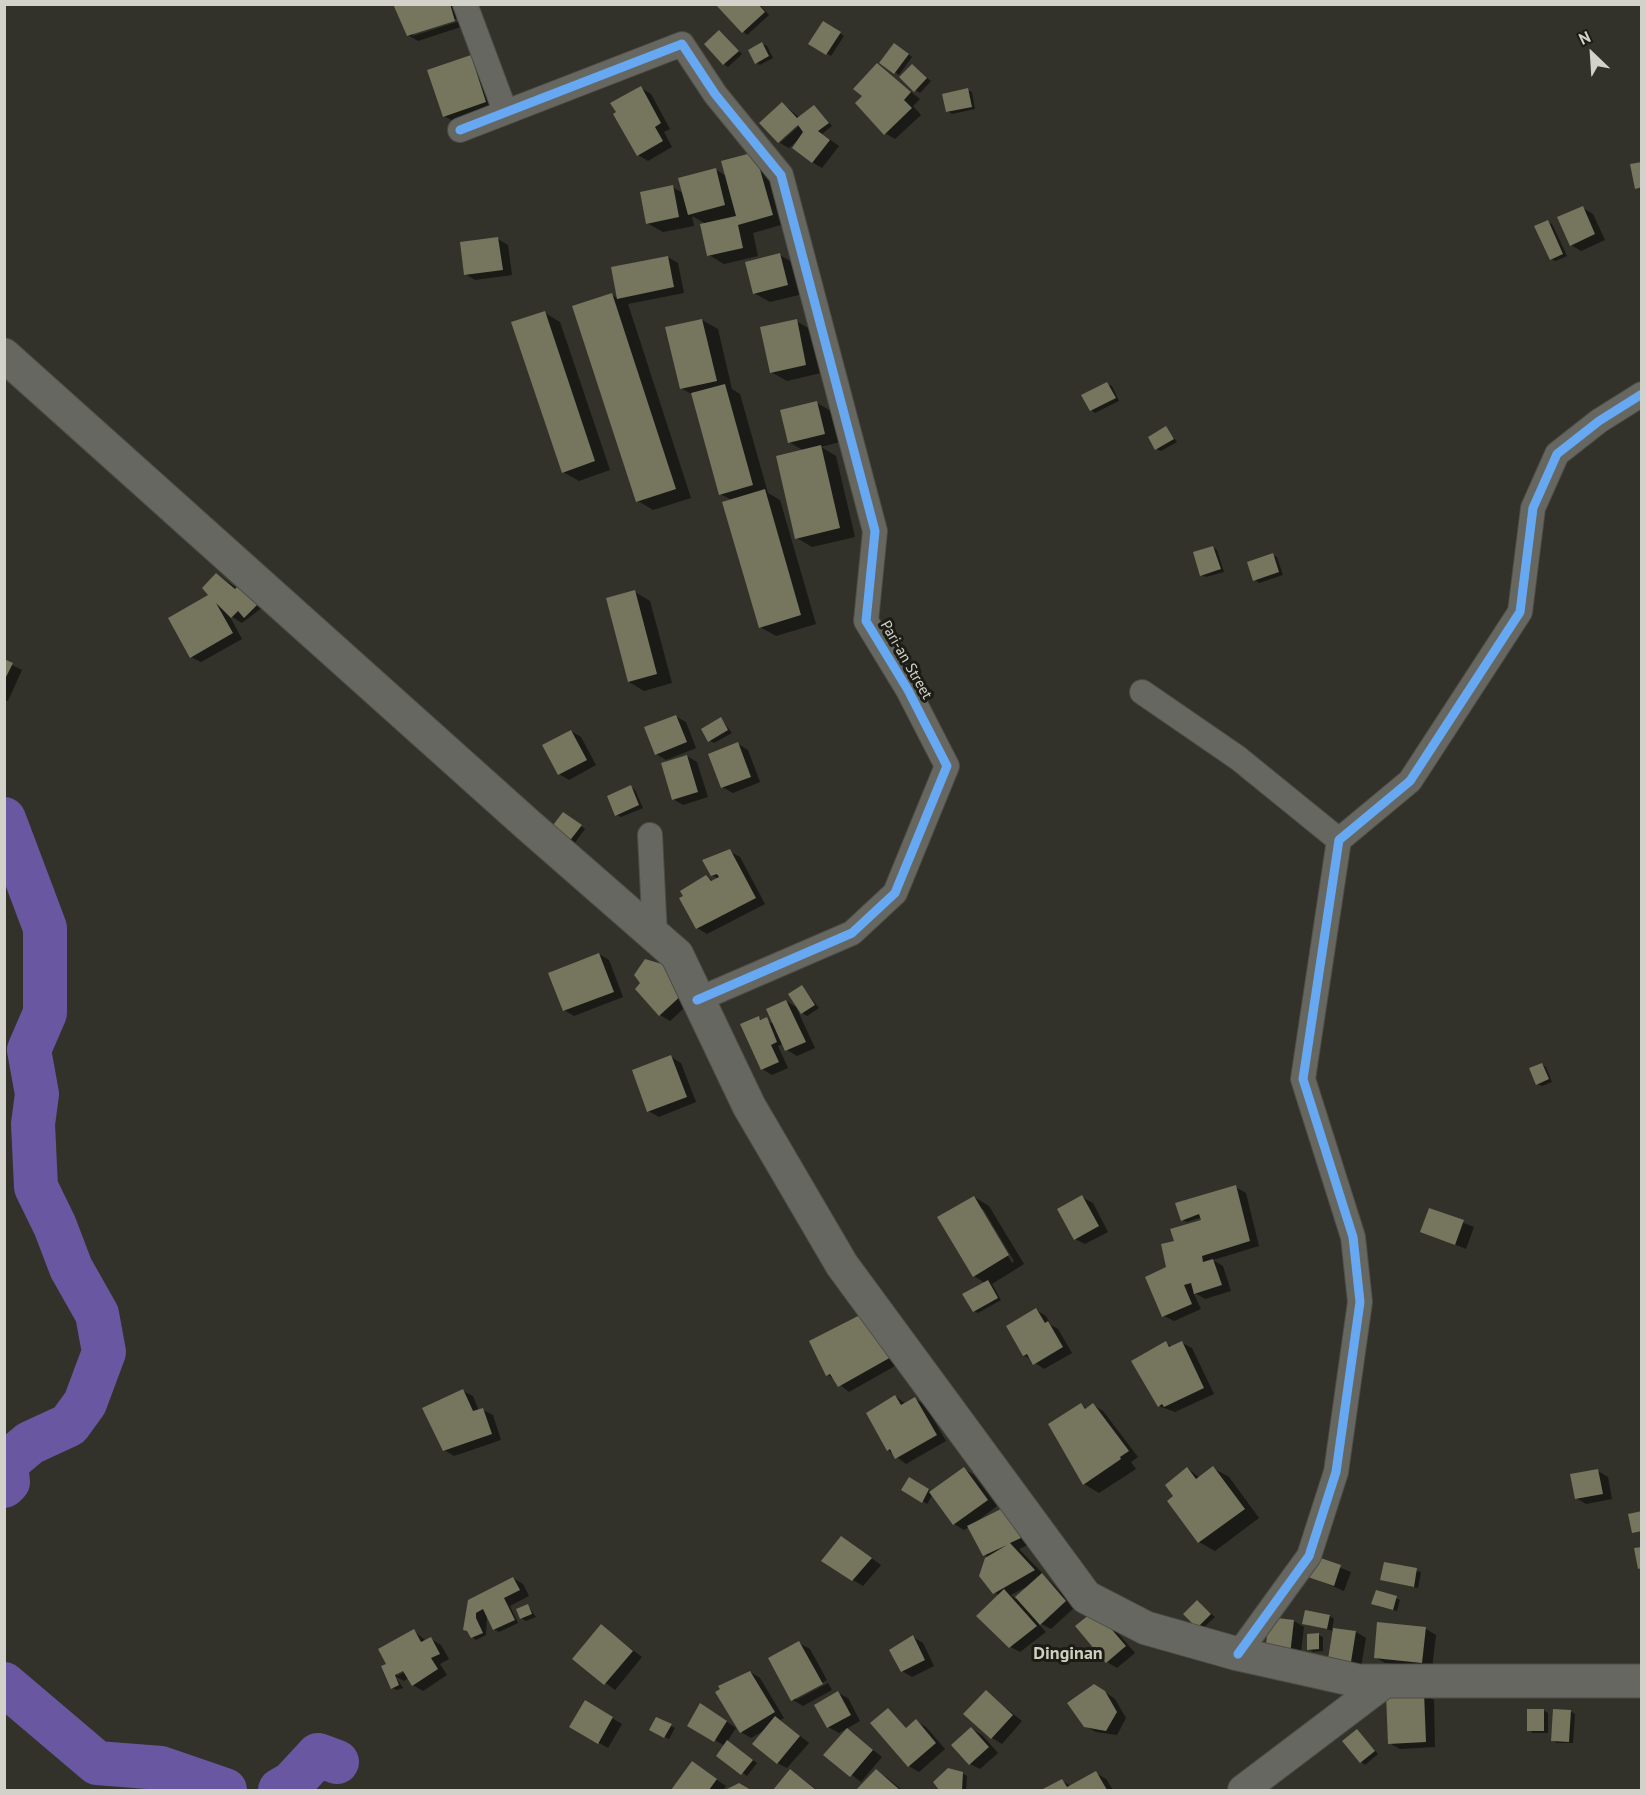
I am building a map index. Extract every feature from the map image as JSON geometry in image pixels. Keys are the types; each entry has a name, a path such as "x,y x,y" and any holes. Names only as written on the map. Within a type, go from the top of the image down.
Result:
{"main road":[{"path":"4,356 518,816 677,955 749,1106 842,1265 1086,1597 1146,1628 1238,1654 1359,1681 1641,1681"}],"street":[{"path":"460,130 505,111 465,4"},
{"name":"Pari-an Street","path":"505,111 682,44 715,94 781,175 875,531 866,621 908,690 947,766 895,893 852,933 697,1000"},
{"path":"1238,1654 1308,1556 1336,1472 1360,1302 1353,1237 1304,1079 1339,840 1410,781 1520,612 1533,508 1557,454 1599,421 1641,394"},
{"path":"1142,692 1238,758 1339,840"},
{"path":"650,835 655,936"},
{"path":"1242,1791 1387,1682"}],"building":[{"path":"393,4 450,4 455,21 407,36"},
{"path":"716,5 759,5 765,12 742,33"},
{"path":"823,21 841,32 826,55 808,44"},
{"path":"719,30 739,51 723,65 704,44"},
{"path":"762,42 769,56 755,64 748,50"},
{"path":"894,43 909,54 894,74 879,63"},
{"path":"471,55 486,102 443,117 427,70"},
{"path":"877,63 911,92 904,100 912,108 884,135 855,103 862,96 853,89"},
{"path":"912,64 927,78 914,92 899,77"},
{"path":"641,86 661,123 655,127 663,141 637,156 613,114 616,112 610,103"},
{"path":"968,88 972,107 946,112 942,94"},
{"path":"782,102 797,118 814,105 829,123 818,131 830,140 812,163 792,148 803,132 798,125 778,143 759,123"},
{"path":"755,152 773,215 738,225 743,248 707,256 700,224 736,216 721,161"},
{"path":"1642,162 1642,187 1635,189 1630,164"},
{"path":"716,168 725,205 688,215 678,178"},
{"path":"673,185 679,217 646,224 640,192"},
{"path":"1583,206 1595,234 1570,246 1557,217"},
{"path":"1548,220 1563,254 1550,260 1534,226"},
{"path":"498,237 503,270 464,275 460,242"},
{"path":"780,253 788,285 753,294 745,262"},
{"path":"668,256 674,287 617,299 611,267"},
{"path":"612,293 676,489 636,502 572,306"},
{"path":"545,311 595,461 562,473 511,322"},
{"path":"702,319 717,381 680,389 665,327"},
{"path":"797,319 806,365 770,373 760,327"},
{"path":"1107,382 1116,398 1090,411 1081,395"},
{"path":"725,384 753,485 719,495 691,393"},
{"path":"817,401 825,434 788,443 780,410"},
{"path":"1166,426 1174,439 1155,450 1148,437"},
{"path":"821,445 840,528 795,539 776,456"},
{"path":"765,489 801,615 759,628 722,502"},
{"path":"1213,546 1221,569 1200,576 1193,552"},
{"path":"1273,553 1279,572 1253,581 1247,562"},
{"path":"216,573 235,589 240,584 259,603 244,618 238,611 231,618 216,603 233,633 190,658 168,618 208,595 202,588"},
{"path":"635,590 657,674 628,682 606,598"},
{"path":"4,659 13,663 4,681"},
{"path":"676,715 687,742 655,755 644,727"},
{"path":"721,717 728,730 708,742 701,729"},
{"path":"571,730 587,760 558,775 542,745"},
{"path":"738,742 751,777 721,788 708,754"},
{"path":"687,755 698,792 672,800 661,763"},
{"path":"631,785 639,805 615,816 607,796"},
{"path":"563,812 582,825 568,843 550,829"},
{"path":"730,849 756,898 696,929 679,898 683,896 680,891 706,875 711,881 719,877 717,874 711,876 702,860"},
{"path":"599,953 614,992 563,1011 548,973"},
{"path":"645,959 662,964 684,993 659,1016 635,989 640,983 634,975"},
{"path":"802,985 815,1005 801,1014 788,994"},
{"path":"786,1000 806,1042 785,1051 766,1009"},
{"path":"759,1016 760,1020 767,1017 777,1042 771,1045 779,1062 761,1070 740,1024"},
{"path":"671,1055 687,1097 647,1112 632,1070"},
{"path":"1542,1063 1549,1079 1536,1085 1529,1068"},
{"path":"1236,1185 1250,1241 1202,1256 1203,1262 1213,1259 1222,1285 1194,1294 1191,1283 1184,1285 1192,1304 1162,1317 1145,1277 1166,1267 1161,1244 1174,1241 1170,1229 1201,1220 1199,1214 1181,1221 1175,1203"},
{"path":"1082,1195 1099,1226 1074,1240 1057,1209"},
{"path":"974,1196 1009,1255 973,1277 937,1217"},
{"path":"1429,1208 1464,1220 1455,1245 1420,1232"},
{"path":"988,1280 998,1298 973,1312 962,1294"},
{"path":"1036,1308 1045,1323 1048,1321 1063,1347 1033,1365 1027,1354 1023,1356 1006,1326"},
{"path":"862,1314 893,1356 838,1387 830,1374 826,1376 809,1341"},
{"path":"1166,1341 1169,1347 1182,1341 1204,1388 1164,1407 1162,1404 1158,1407 1131,1361"},
{"path":"463,1389 473,1411 483,1408 492,1434 443,1451 422,1408"},
{"path":"895,1395 901,1405 915,1397 937,1435 895,1459 890,1449 887,1451 866,1413"},
{"path":"1081,1403 1085,1409 1093,1403 1129,1451 1083,1485 1048,1424"},
{"path":"1213,1466 1245,1509 1198,1543 1167,1501 1173,1496 1165,1485 1187,1467 1196,1479"},
{"path":"964,1467 988,1500 953,1525 929,1492"},
{"path":"1598,1469 1603,1494 1575,1499 1570,1474"},
{"path":"909,1477 929,1489 922,1503 901,1490"},
{"path":"1003,1508 1021,1538 1010,1543 1035,1570 993,1594 979,1576 985,1558 1007,1545 983,1556 967,1526"},
{"path":"1642,1511 1642,1531 1632,1533 1628,1514"},
{"path":"841,1536 872,1558 852,1581 821,1561"},
{"path":"1642,1547 1642,1568 1638,1569 1634,1548"},
{"path":"1312,1555 1341,1565 1334,1586 1305,1576"},
{"path":"1384,1562 1417,1568 1414,1587 1380,1580"},
{"path":"1042,1573 1066,1601 1040,1625 1015,1597"},
{"path":"513,1577 520,1590 504,1598 515,1620 493,1630 483,1609 476,1613 476,1618 483,1633 471,1638 467,1631 463,1630 468,1600"},
{"path":"1004,1589 1037,1626 1009,1648 976,1616"},
{"path":"1376,1590 1397,1596 1393,1610 1371,1604"},
{"path":"1197,1600 1211,1614 1197,1628 1183,1614"},
{"path":"528,1604 532,1614 520,1619 516,1609"},
{"path":"1095,1610 1126,1646 1106,1663 1075,1626"},
{"path":"1305,1610 1330,1615 1327,1629 1302,1624"},
{"path":"1269,1617 1294,1620 1290,1655 1265,1653"},
{"path":"1377,1622 1426,1627 1422,1663 1374,1658"},
{"path":"601,1624 633,1651 604,1685 572,1659"},
{"path":"1333,1628 1356,1631 1350,1668 1327,1665"},
{"path":"414,1629 421,1642 431,1637 440,1654 431,1658 438,1669 412,1686 403,1671 395,1675 399,1685 391,1689 381,1666 386,1664 378,1649"},
{"path":"1319,1633 1319,1649 1307,1650 1307,1634"},
{"path":"913,1635 925,1660 901,1672 889,1650"},
{"path":"799,1641 823,1684 791,1701 768,1658"},
{"path":"750,1671 775,1712 740,1733 715,1692 720,1689 718,1686"},
{"path":"1094,1684 1105,1691 1117,1712 1106,1731 1084,1727 1067,1703"},
{"path":"986,1690 1013,1715 991,1739 963,1714"},
{"path":"838,1691 851,1715 827,1728 814,1705"},
{"path":"1424,1692 1426,1742 1388,1744 1386,1694"},
{"path":"585,1700 613,1717 598,1744 569,1727"},
{"path":"700,1703 727,1721 714,1742 687,1726"},
{"path":"888,1708 906,1728 916,1719 936,1743 908,1767 870,1723"},
{"path":"1527,1709 1544,1709 1544,1731 1527,1731"},
{"path":"1553,1709 1571,1710 1569,1742 1551,1741"},
{"path":"775,1716 800,1736 777,1764 752,1744"},
{"path":"656,1717 672,1724 664,1738 649,1730"},
{"path":"971,1727 989,1747 969,1765 951,1745"},
{"path":"847,1728 873,1750 850,1777 823,1755"},
{"path":"1357,1729 1375,1751 1360,1763 1342,1741"},
{"path":"727,1740 753,1760 741,1775 716,1756"},
{"path":"692,1761 717,1779 709,1790 671,1790"},
{"path":"948,1768 963,1772 962,1790 939,1790 933,1782"},
{"path":"790,1769 816,1790 773,1790"},
{"path":"876,1769 893,1784 900,1790 856,1790"},
{"path":"1096,1771 1107,1790 1041,1790 1062,1779 1067,1787"},
{"path":"739,1783 751,1790 725,1790"}],"waterway":[{"path":"4,819 45,928 45,1013 29,1050 37,1094 33,1124 36,1187 55,1226 71,1268 97,1314 104,1352 85,1403 69,1425 30,1443 6,1463 8,1482 4,1486"},
{"path":"4,1684 97,1763 161,1768 225,1790"},
{"path":"280,1790 292,1783 318,1755 337,1762"}],"cycle path":[{"path":"460,130 682,44 715,94 781,175 875,531 866,621 908,690 947,766 895,893 852,933 697,1000"},
{"path":"1238,1654 1309,1556 1336,1472 1360,1302 1353,1237 1303,1079 1339,840 1410,781 1520,612 1533,508 1557,454 1599,421 1642,394"}],"district":[{"name":"Dinginan","path":"1068,1654"}]}
